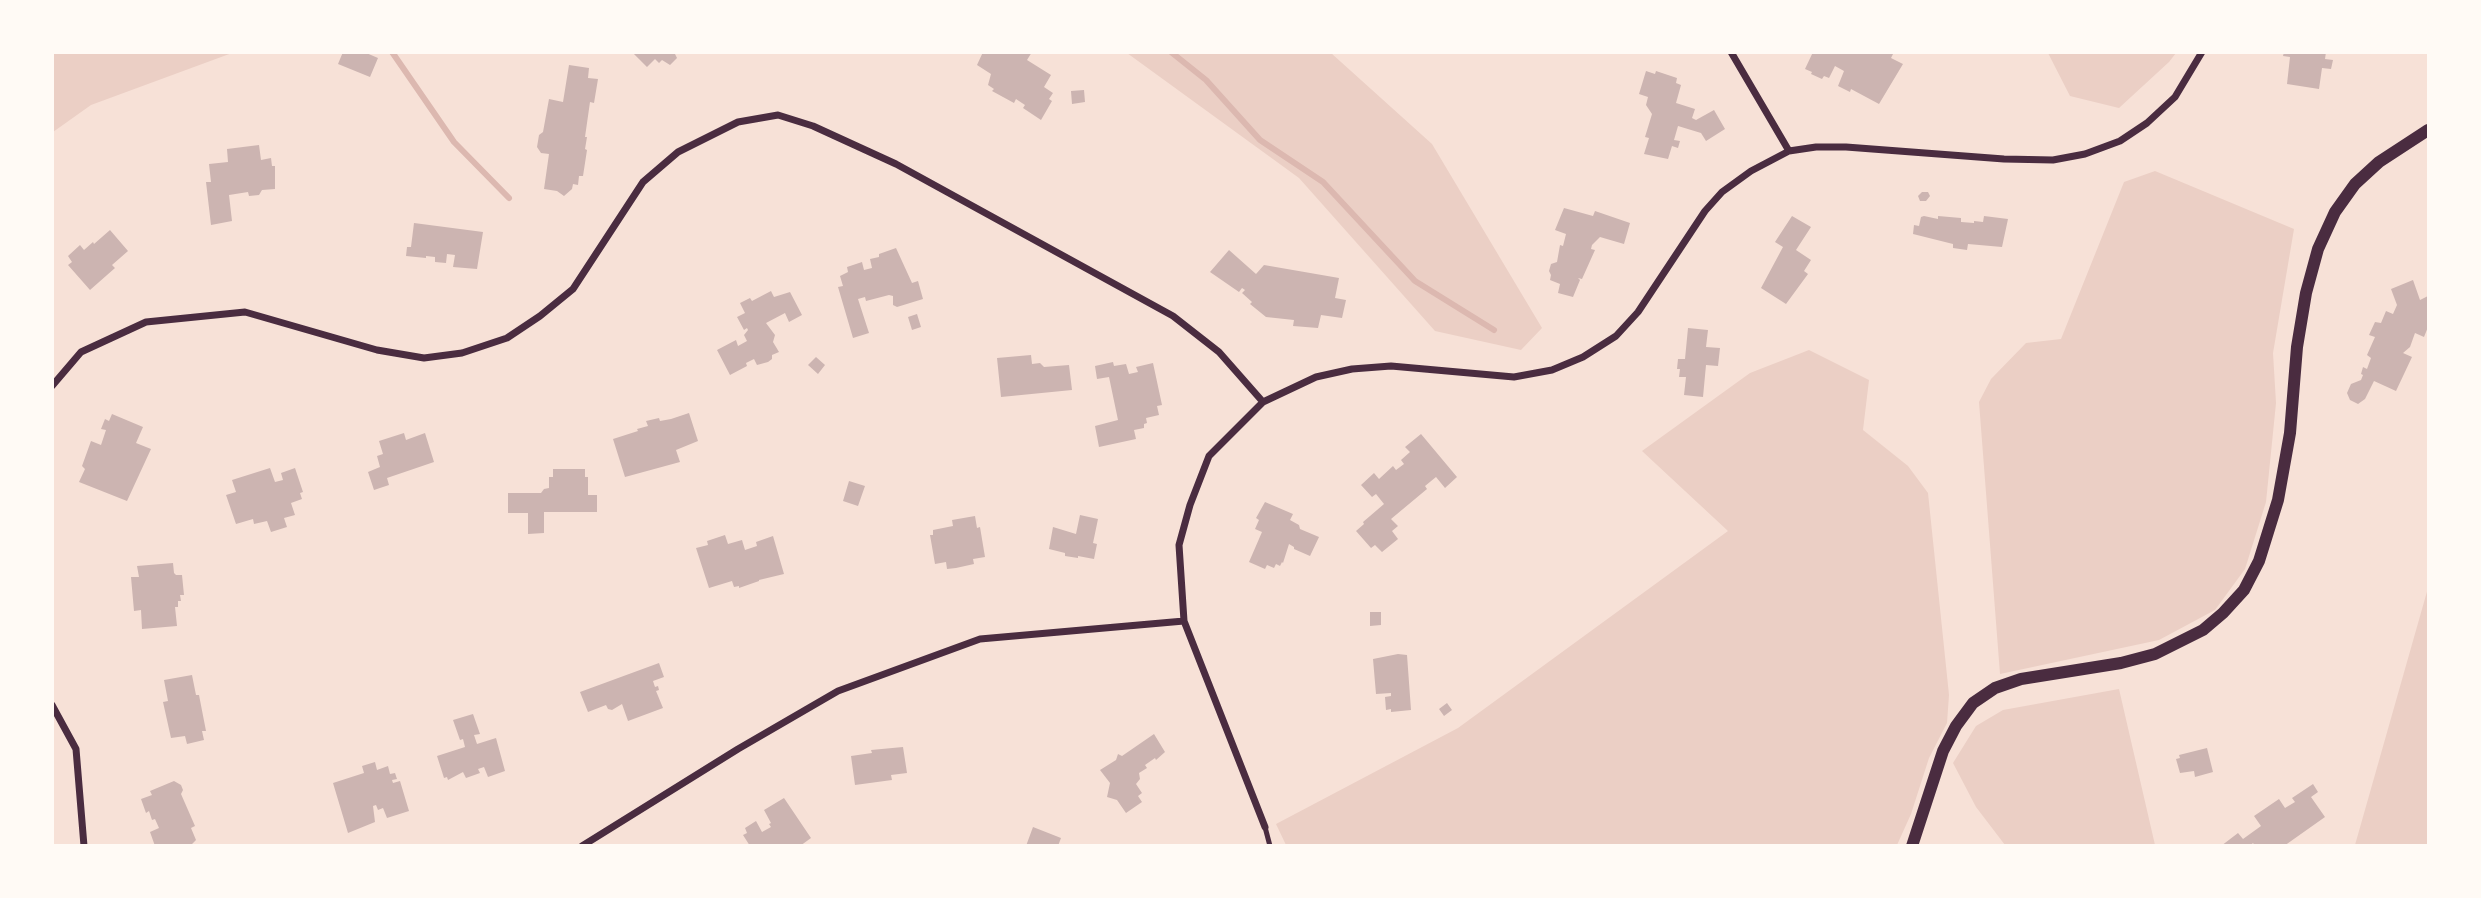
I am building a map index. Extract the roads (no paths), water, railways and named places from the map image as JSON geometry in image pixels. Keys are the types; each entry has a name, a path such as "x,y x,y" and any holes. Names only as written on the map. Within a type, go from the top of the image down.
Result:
{"street":[{"path":"1731,52 1789,151"},
{"path":"1265,827 1184,621 1179,545 1189,505 1209,456 1263,402 1316,377 1352,369 1391,366 1514,377 1552,370 1583,357 1616,336 1638,312 1691,230 1723,192 1751,171 1789,151 1816,147 1846,147 2053,160 2085,154 2120,141 2147,123 2175,97 2202,52"},
{"path":"52,386 81,352 146,322 245,312 377,350 424,358 462,353 506,338 540,316 573,289 643,182 678,152 738,122 778,115 813,126 896,164 1173,316 1219,352 1263,402"},
{"path":"1912,845 1943,751 1956,726 1973,703 1995,688 2021,679 2121,663 2155,654 2203,630 2244,590 2263,551 2280,489 2290,433 2297,347 2305,293 2318,249 2335,212 2355,184 2379,162 2428,130"},
{"path":"582,845 838,691 980,639 1184,621"},
{"path":"52,705 76,749 84,845"}],"lane":[{"path":"1265,827 1270,845"}],"waterway":[{"path":"392,52 454,142 509,198"},
{"path":"1171,52 1206,80 1260,140 1323,182 1415,281 1494,330"}]}
